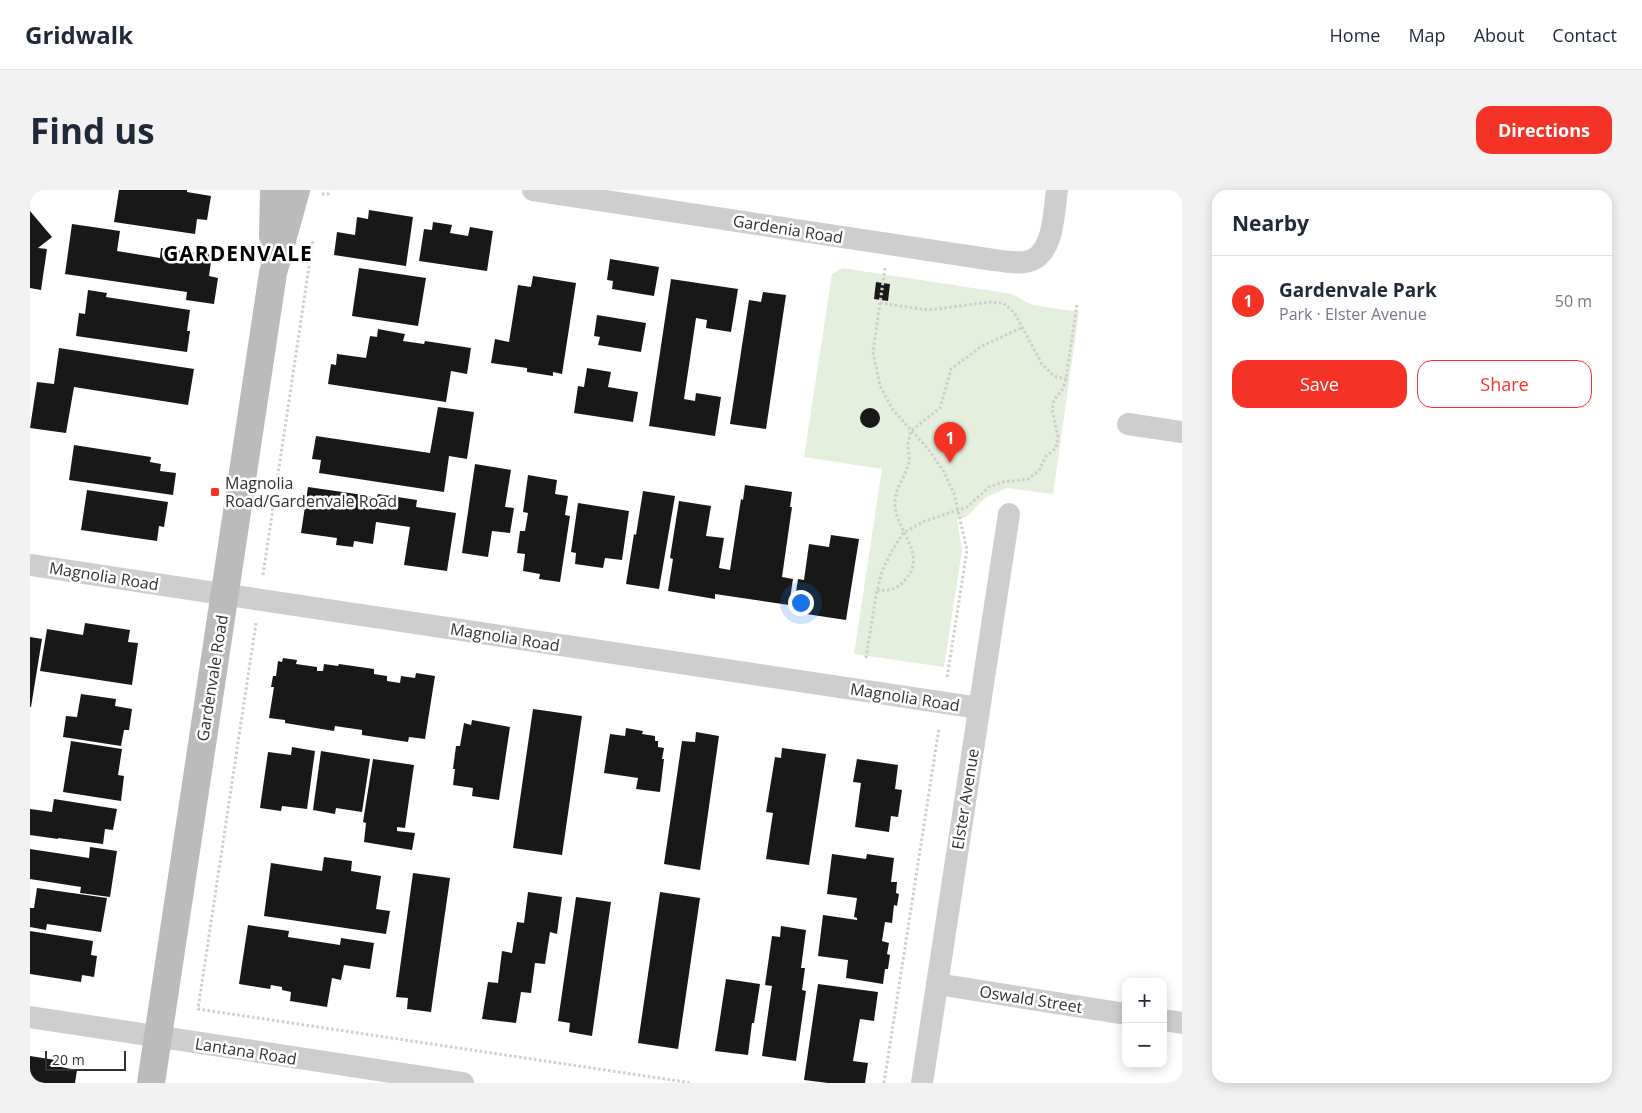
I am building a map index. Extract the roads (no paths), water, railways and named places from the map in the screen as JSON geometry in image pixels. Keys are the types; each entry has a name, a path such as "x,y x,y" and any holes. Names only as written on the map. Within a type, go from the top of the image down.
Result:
{"street":[{"name":"Gardenvale Road","path":"151,1083 273,273 274,190"},
{"name":"Gardenia Road","path":"533,190 994,260 1022,262 1033,260 1042,254 1047,245 1051,235 1057,190"},
{"name":"Gardenvale Road","path":"273,273 308,192"},
{"path":"1128,424 1182,432"},
{"name":"Elster Avenue","path":"922,1083 1009,514"},
{"name":"Magnolia Road","path":"30,565 979,708"},
{"name":"Oswald Street","path":"937,984 1122,1013"},
{"name":"Lantana Road","path":"30,1017 463,1083"},
{"path":"1167,1021 1182,1023"}],"place":[{"name":"Gardenvale Park","path":"950,463"},
{"name":"Magnolia Road/Gardenvale Road","path":"215,492"}],"district":[{"name":"GARDENVALE","path":"238,253"}]}
